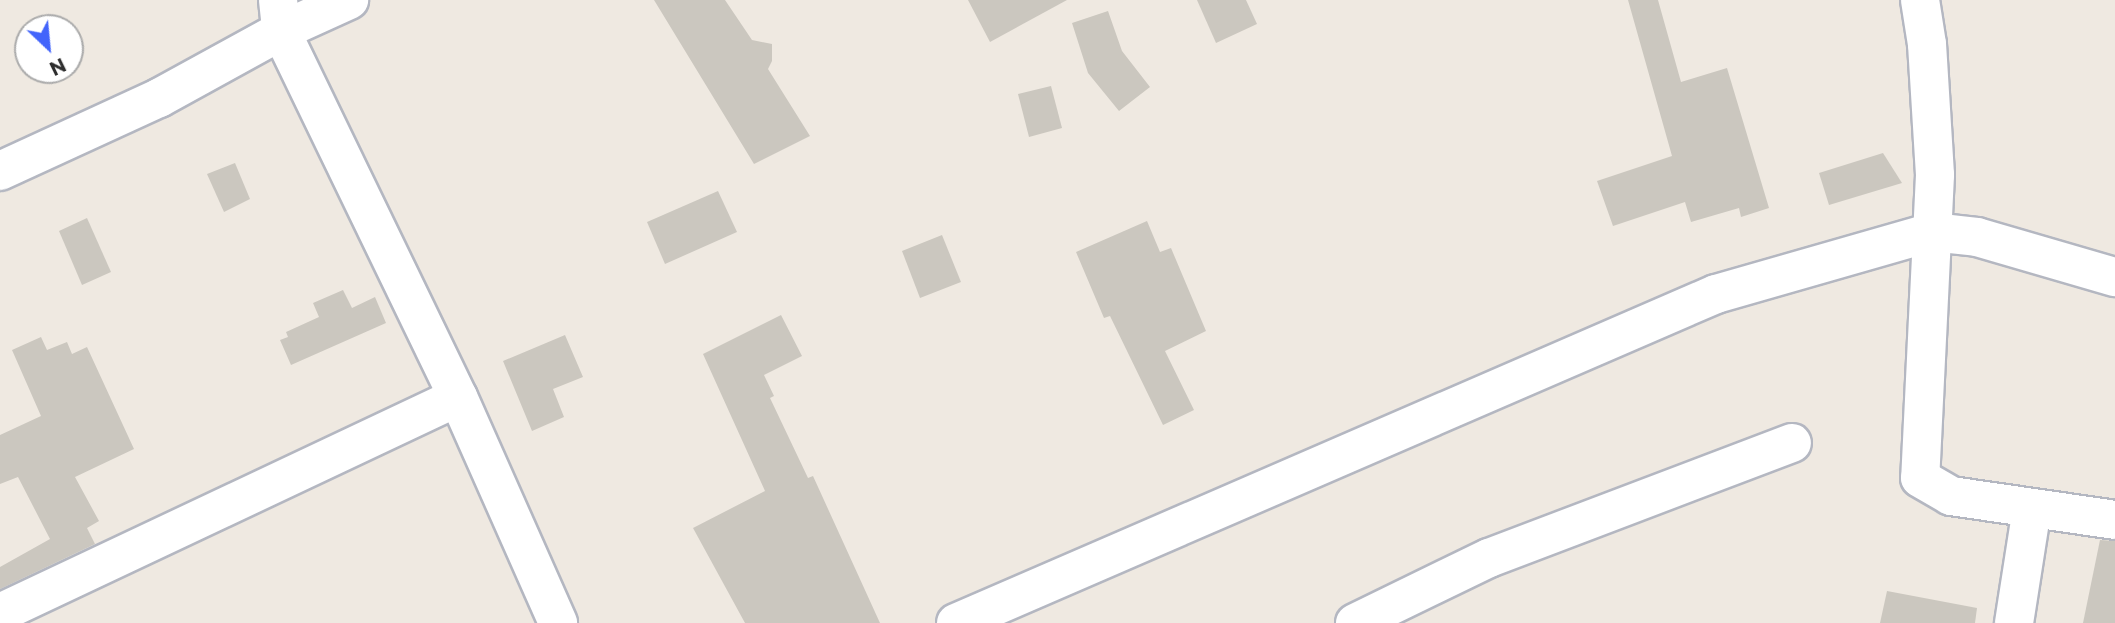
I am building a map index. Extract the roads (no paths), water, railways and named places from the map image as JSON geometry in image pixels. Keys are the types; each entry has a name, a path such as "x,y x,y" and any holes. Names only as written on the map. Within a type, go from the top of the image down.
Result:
{"street":[{"path":"0,170 159,98 280,15 349,0"},
{"path":"1920,0 1927,44 1935,175 1920,478 1951,496 2115,520"},
{"path":"280,15 458,397 558,623"},
{"path":"956,623 1716,294 1932,232 1977,237 2115,277"},
{"path":"0,613 458,397"},
{"path":"1355,623 1489,558 1793,443"},
{"path":"2014,623 2032,508"}]}
